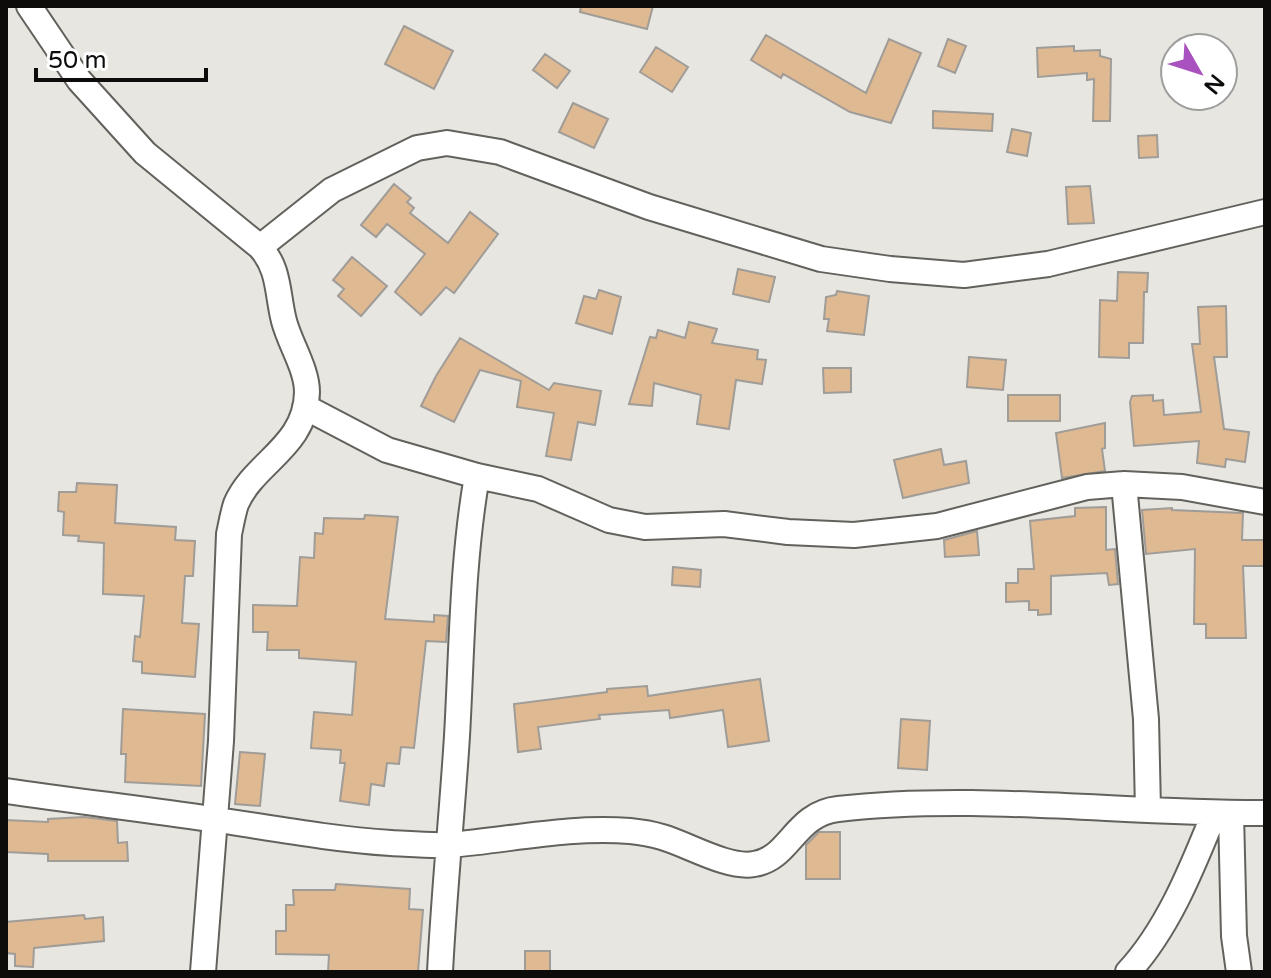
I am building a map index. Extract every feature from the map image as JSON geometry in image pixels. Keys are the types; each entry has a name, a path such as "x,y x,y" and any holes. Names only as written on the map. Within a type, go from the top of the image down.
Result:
{"street":[{"path":"29,6 79,80 145,153 271,258 277,273 288,339 307,389 302,420 276,458 253,480 237,503 229,534 221,741 203,972"},
{"path":"260,247 332,190 417,148 447,143 500,152 649,207 821,259 890,269 964,275 1048,264 1265,212"},
{"path":"305,407 387,450 477,476 538,489 609,520 645,527 724,524 788,532 854,535 937,526 1087,487 1124,484 1182,487 1265,502"},
{"path":"440,972 457,735 460,628 467,542 477,476"},
{"path":"1124,484 1146,719 1148,810"},
{"path":"6,791 213,819 315,837 447,845 549,832 630,831 659,836 732,862 753,865 771,859 806,821 835,809 1002,804 1222,814 1265,813"},
{"path":"1128,972 1149,945 1222,814"},
{"path":"1222,814 1239,972"}],"building":[{"path":"581,6 653,6 647,29 580,12"},
{"path":"404,26 453,51 434,89 385,64"},
{"path":"766,35 866,93 889,39 921,53 891,123 850,112 783,74 781,78 751,60"},
{"path":"948,39 966,46 955,73 938,66"},
{"path":"1074,46 1074,51 1100,50 1100,56 1111,59 1110,121 1093,121 1094,79 1087,80 1087,73 1038,77 1037,48"},
{"path":"656,47 688,67 672,92 640,72"},
{"path":"545,54 570,71 557,88 533,70"},
{"path":"573,103 608,119 594,148 559,132"},
{"path":"933,111 993,114 992,131 933,128"},
{"path":"1012,129 1031,133 1027,156 1007,152"},
{"path":"1157,135 1158,157 1139,158 1138,136"},
{"path":"394,184 411,198 407,202 414,208 410,213 448,243 470,212 498,234 454,293 446,287 421,315 395,292 425,254 387,224 376,237 361,225"},
{"path":"1090,186 1094,223 1068,224 1066,187"},
{"path":"352,257 387,286 361,316 338,296 344,289 333,280"},
{"path":"738,269 775,277 769,302 733,294"},
{"path":"1118,272 1148,273 1147,292 1144,292 1143,343 1129,343 1129,358 1099,357 1100,300 1117,301"},
{"path":"599,290 621,297 612,334 576,323 584,296 596,299"},
{"path":"837,291 869,296 864,335 827,331 829,319 824,319 826,297 836,295"},
{"path":"1226,306 1227,357 1214,357 1224,429 1249,432 1245,462 1226,459 1225,467 1197,463 1199,441 1134,446 1132,396 1153,395 1153,401 1163,400 1164,415 1201,412 1192,344 1200,344 1198,307"},
{"path":"689,322 717,329 712,343 758,350 757,359 766,360 762,384 736,380 729,429 697,424 701,395 654,383 652,406 629,404 650,337 656,338 658,330 685,338"},
{"path":"460,338 549,390 554,383 601,391 595,425 578,422 571,460 546,456 554,413 517,407 521,381 480,370 454,422 421,406"},
{"path":"969,357 1006,360 1003,390 967,387"},
{"path":"823,368 851,368 851,392 824,393"},
{"path":"1008,395 1060,395 1060,421 1008,421"},
{"path":"1105,423 1105,448 1102,449 1105,471 1062,478 1056,433"},
{"path":"941,449 944,465 966,461 969,483 903,498 894,460"},
{"path":"77,483 117,485 115,523 176,527 175,540 195,541 193,576 185,576 182,623 199,624 195,677 142,673 142,662 133,661 135,636 140,637 144,596 103,594 104,543 78,541 79,536 63,535 64,512 58,511 59,492 76,492"},
{"path":"1106,507 1106,550 1115,549 1118,584 1109,585 1107,573 1051,576 1051,614 1038,615 1038,610 1029,610 1029,601 1006,602 1006,583 1018,583 1018,569 1034,569 1030,521 1075,516 1075,508"},
{"path":"1172,508 1243,513 1242,540 1265,540 1265,566 1243,566 1246,638 1206,638 1206,624 1194,624 1195,549 1146,554 1142,510"},
{"path":"365,515 398,517 385,619 434,622 434,615 448,616 446,642 426,641 414,748 401,747 399,764 387,763 384,786 371,784 369,805 340,801 345,763 340,763 341,750 311,748 314,712 352,715 356,662 299,658 299,650 267,650 268,632 253,632 253,605 297,606 300,557 314,558 315,533 323,534 324,518 364,519"},
{"path":"977,531 979,555 945,557 944,540"},
{"path":"673,567 701,570 700,587 672,585"},
{"path":"760,679 769,741 728,747 723,710 670,718 669,710 599,715 600,719 538,727 541,749 518,752 514,704 647,686 648,696"},
{"path":"123,709 205,714 201,786 125,782 126,754 121,754"},
{"path":"901,719 930,721 927,770 898,768"},
{"path":"240,752 265,754 260,806 235,804"},
{"path":"84,817 117,821 118,843 127,842 128,861 48,861 48,854 6,852 6,820 48,822 48,819"},
{"path":"819,832 840,832 840,879 806,879 806,845"},
{"path":"336,884 410,889 409,909 423,910 418,972 328,972 329,955 276,954 276,931 286,931 286,905 294,905 293,890 335,890"},
{"path":"84,915 85,919 103,917 104,941 34,948 33,967 15,966 15,954 6,953 6,922"},
{"path":"525,951 550,951 550,972 525,972"}]}
